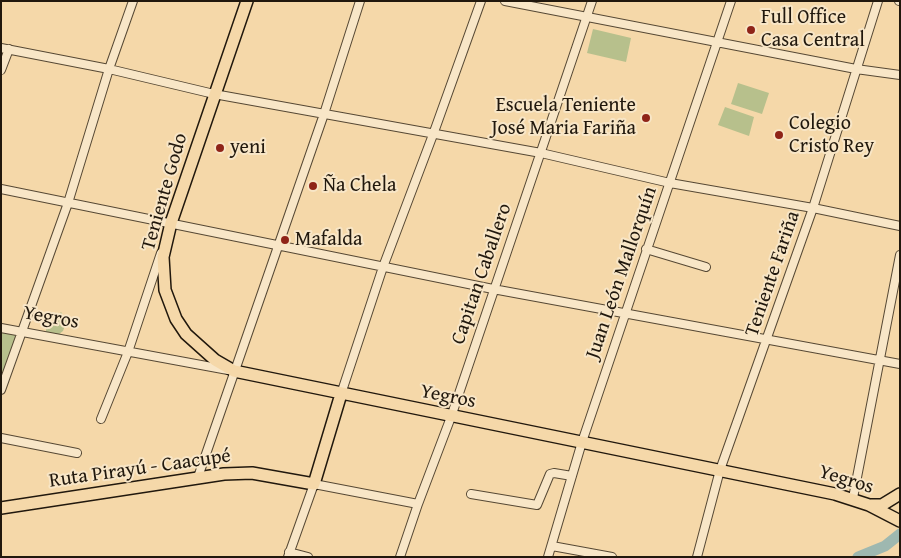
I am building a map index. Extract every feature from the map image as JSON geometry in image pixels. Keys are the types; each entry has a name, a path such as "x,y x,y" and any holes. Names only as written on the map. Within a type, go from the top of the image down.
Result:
{"main road":[{"name":"Teniente Godo","path":"234,371 215,360 186,334 176,319 165,290 163,257 171,223 247,1"},
{"name":"Yegros","path":"234,371 853,498 900,521"},
{"path":"314,484 341,394"},
{"name":"Ruta Pirayú - Caacupé","path":"1,508 224,474 252,473 314,484"},
{"path":"869,505 882,505 900,494"}],"street":[{"path":"1,390 68,203 109,69 133,1"},
{"path":"198,477 324,114 360,1"},
{"path":"341,394 383,267 434,132 480,1"},
{"path":"505,1 900,75"},
{"name":"Capitan Caballero","path":"400,557 451,417 592,1"},
{"name":"Juan León Mallorquín","path":"548,557 582,442 731,1"},
{"name":"Teniente Fariña","path":"697,557 720,470 813,208 878,1"},
{"path":"1,70 5,48 109,69 214,94 434,132 541,153 670,183 813,208 900,226"},
{"path":"1,189 493,289 900,364"},
{"path":"101,419 128,352 171,223"},
{"path":"646,249 706,267"},
{"path":"853,498 900,255"},
{"name":"Yegros","path":"1,328 234,371"},
{"path":"1,438 77,453"},
{"path":"471,494 536,505 550,474 572,476"},
{"path":"308,557 288,554 314,484 418,504"},
{"path":"552,546 612,557"}],"green space":[{"path":"593,29 631,38 626,62 587,53"},
{"path":"738,83 769,93 762,114 731,104"},
{"path":"725,107 754,117 749,136 718,125"},
{"path":"61,312 67,320 63,331 58,335 46,333 46,329"},
{"path":"1,328 22,332 1,390"}],"waterway":[{"path":"858,557 885,546 900,534"}],"place":[{"name":"Full Office Casa Central","path":"751,30"},
{"name":"Escuela Teniente José Maria Fariña","path":"646,118"},
{"name":"Colegio Cristo Rey","path":"779,135"},
{"name":"yeni","path":"220,148"},
{"name":"Ña Chela","path":"313,186"},
{"name":"Mafalda","path":"285,240"}]}
